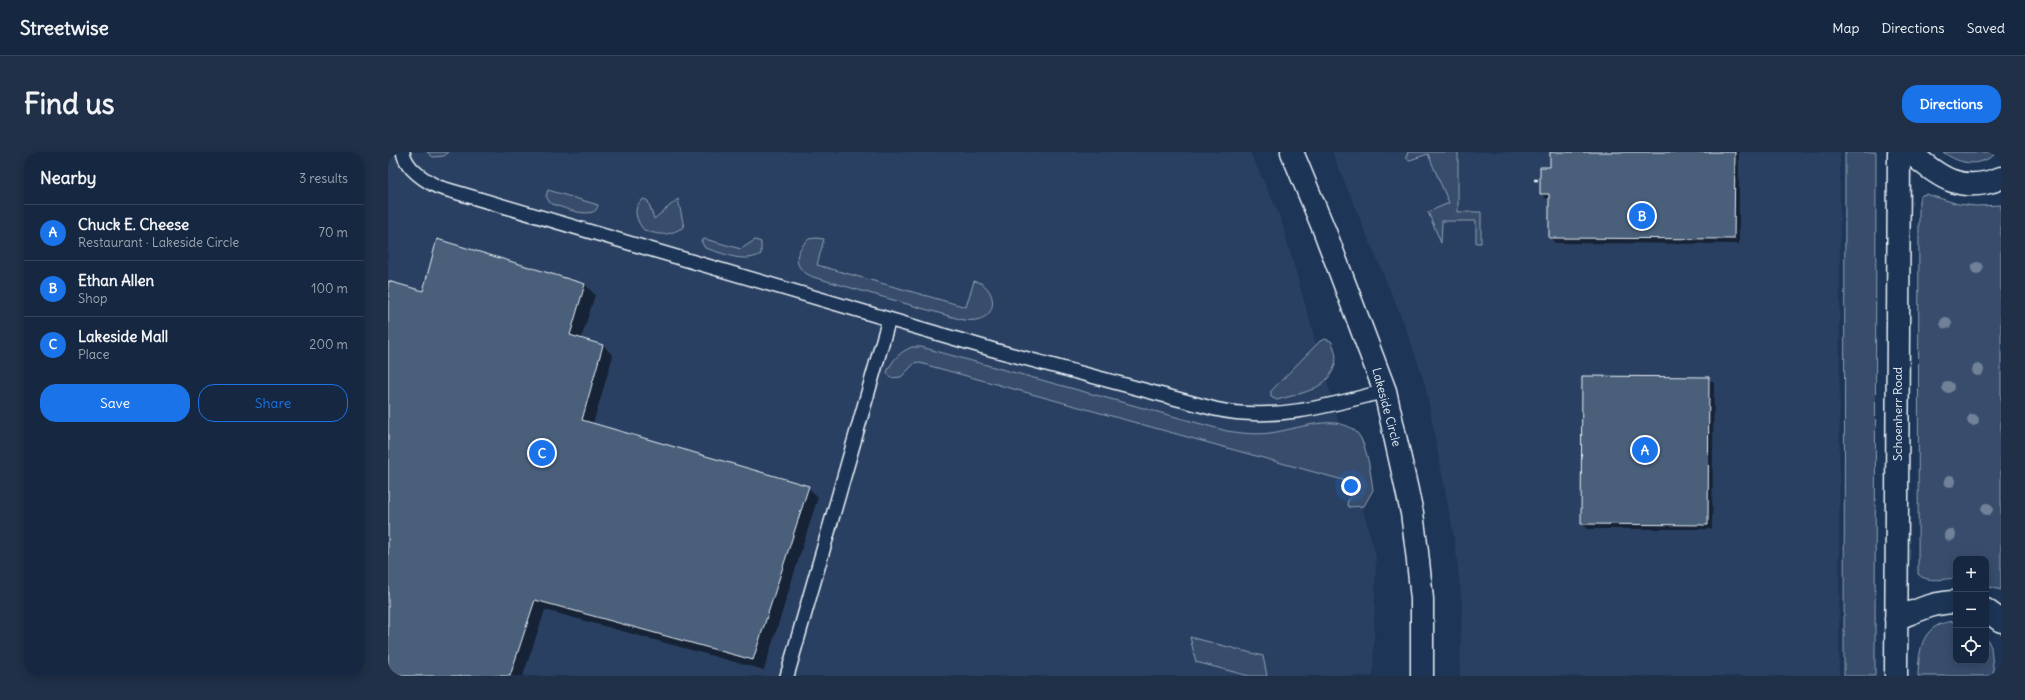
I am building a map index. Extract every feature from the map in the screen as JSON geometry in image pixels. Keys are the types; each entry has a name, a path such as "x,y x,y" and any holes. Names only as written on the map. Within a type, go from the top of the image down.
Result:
{"main road":[{"name":"Lakeside Circle","path":"1292,152 1334,254 1385,391 1410,505 1416,544 1422,600 1422,676"},
{"name":"Schoenherr Road","path":"1896,676 1899,152"},
{"path":"1910,152 1930,169 1948,180 1964,185 1980,184 2001,178"},
{"path":"1896,619 1927,606 1942,602 1953,602"},
{"path":"1989,612 2001,621"}],"lane":[{"path":"403,152 404,157 411,168 427,181 438,187 994,350 1229,412 1270,414 1306,409 1385,391"},
{"path":"787,676 889,319"}],"path":[{"path":"1534,180 1540,180"}],"shaded area":[{"path":"388,152 1250,152 1281,219 1376,556 1373,676 388,676"},
{"path":"427,152 449,152 444,156 433,157"},
{"path":"1332,152 1840,152 1839,676 1460,676 1462,604 1455,543 1425,384 1407,331"},
{"path":"1408,152 1458,152 1458,212 1481,212 1481,243 1476,243 1476,221 1442,221 1441,243 1428,212 1449,203 1428,154 1410,160 1406,158"},
{"path":"1845,152 1876,152 1875,676 1844,676"},
{"path":"1943,152 1998,152 1984,160 1971,163 1957,160"},
{"path":"548,190 598,205 596,210 591,212 585,213 569,210 550,203 546,196"},
{"path":"1926,194 1958,204 1976,206 2001,205 2001,590 1989,587 1989,556 1953,556 1953,578 1941,580 1926,579 1918,574 1919,200 1922,195"},
{"path":"644,199 648,201 654,219 678,199 684,227 664,234 644,230 637,218 636,210 637,206"},
{"path":"705,239 741,249 755,240 761,242 761,254 748,258 733,257 705,248 701,241"},
{"path":"809,239 824,239 817,265 966,307 974,281 982,284 988,289 991,296 991,311 985,316 976,320 963,320 813,277 801,269 797,260 800,250 804,244"},
{"path":"1325,339 1331,341 1336,355 1335,366 1329,377 1323,383 1309,391 1277,400 1271,397 1271,391 1320,341"},
{"path":"912,347 921,347 1227,431 1248,434 1264,434 1328,423 1350,427 1358,434 1364,445 1373,490 1364,506 1349,507 1347,504 1349,498 1361,485 916,362 901,377 891,378 887,372 892,363 897,356"},
{"path":"1953,622 1953,664 1989,664 1989,643 1991,647 1994,676 1918,676 1921,646 1925,638 1936,626"},
{"path":"1190,637 1263,656 1267,676 1249,676 1196,662"}],"building":[{"path":"1550,152 1735,152 1734,239 1549,238 1549,194 1540,194 1540,167 1550,167"},
{"path":"437,239 585,284 570,335 603,345 582,420 809,486 753,660 535,600 510,676 388,676 388,281 423,291"},
{"path":"1582,376 1709,377 1708,525 1581,524"}],"place":[{"name":"Ethan Allen","path":"1642,216"},
{"name":"Chuck E. Cheese","path":"1645,450"},
{"name":"Lakeside Mall","path":"542,453"}]}
